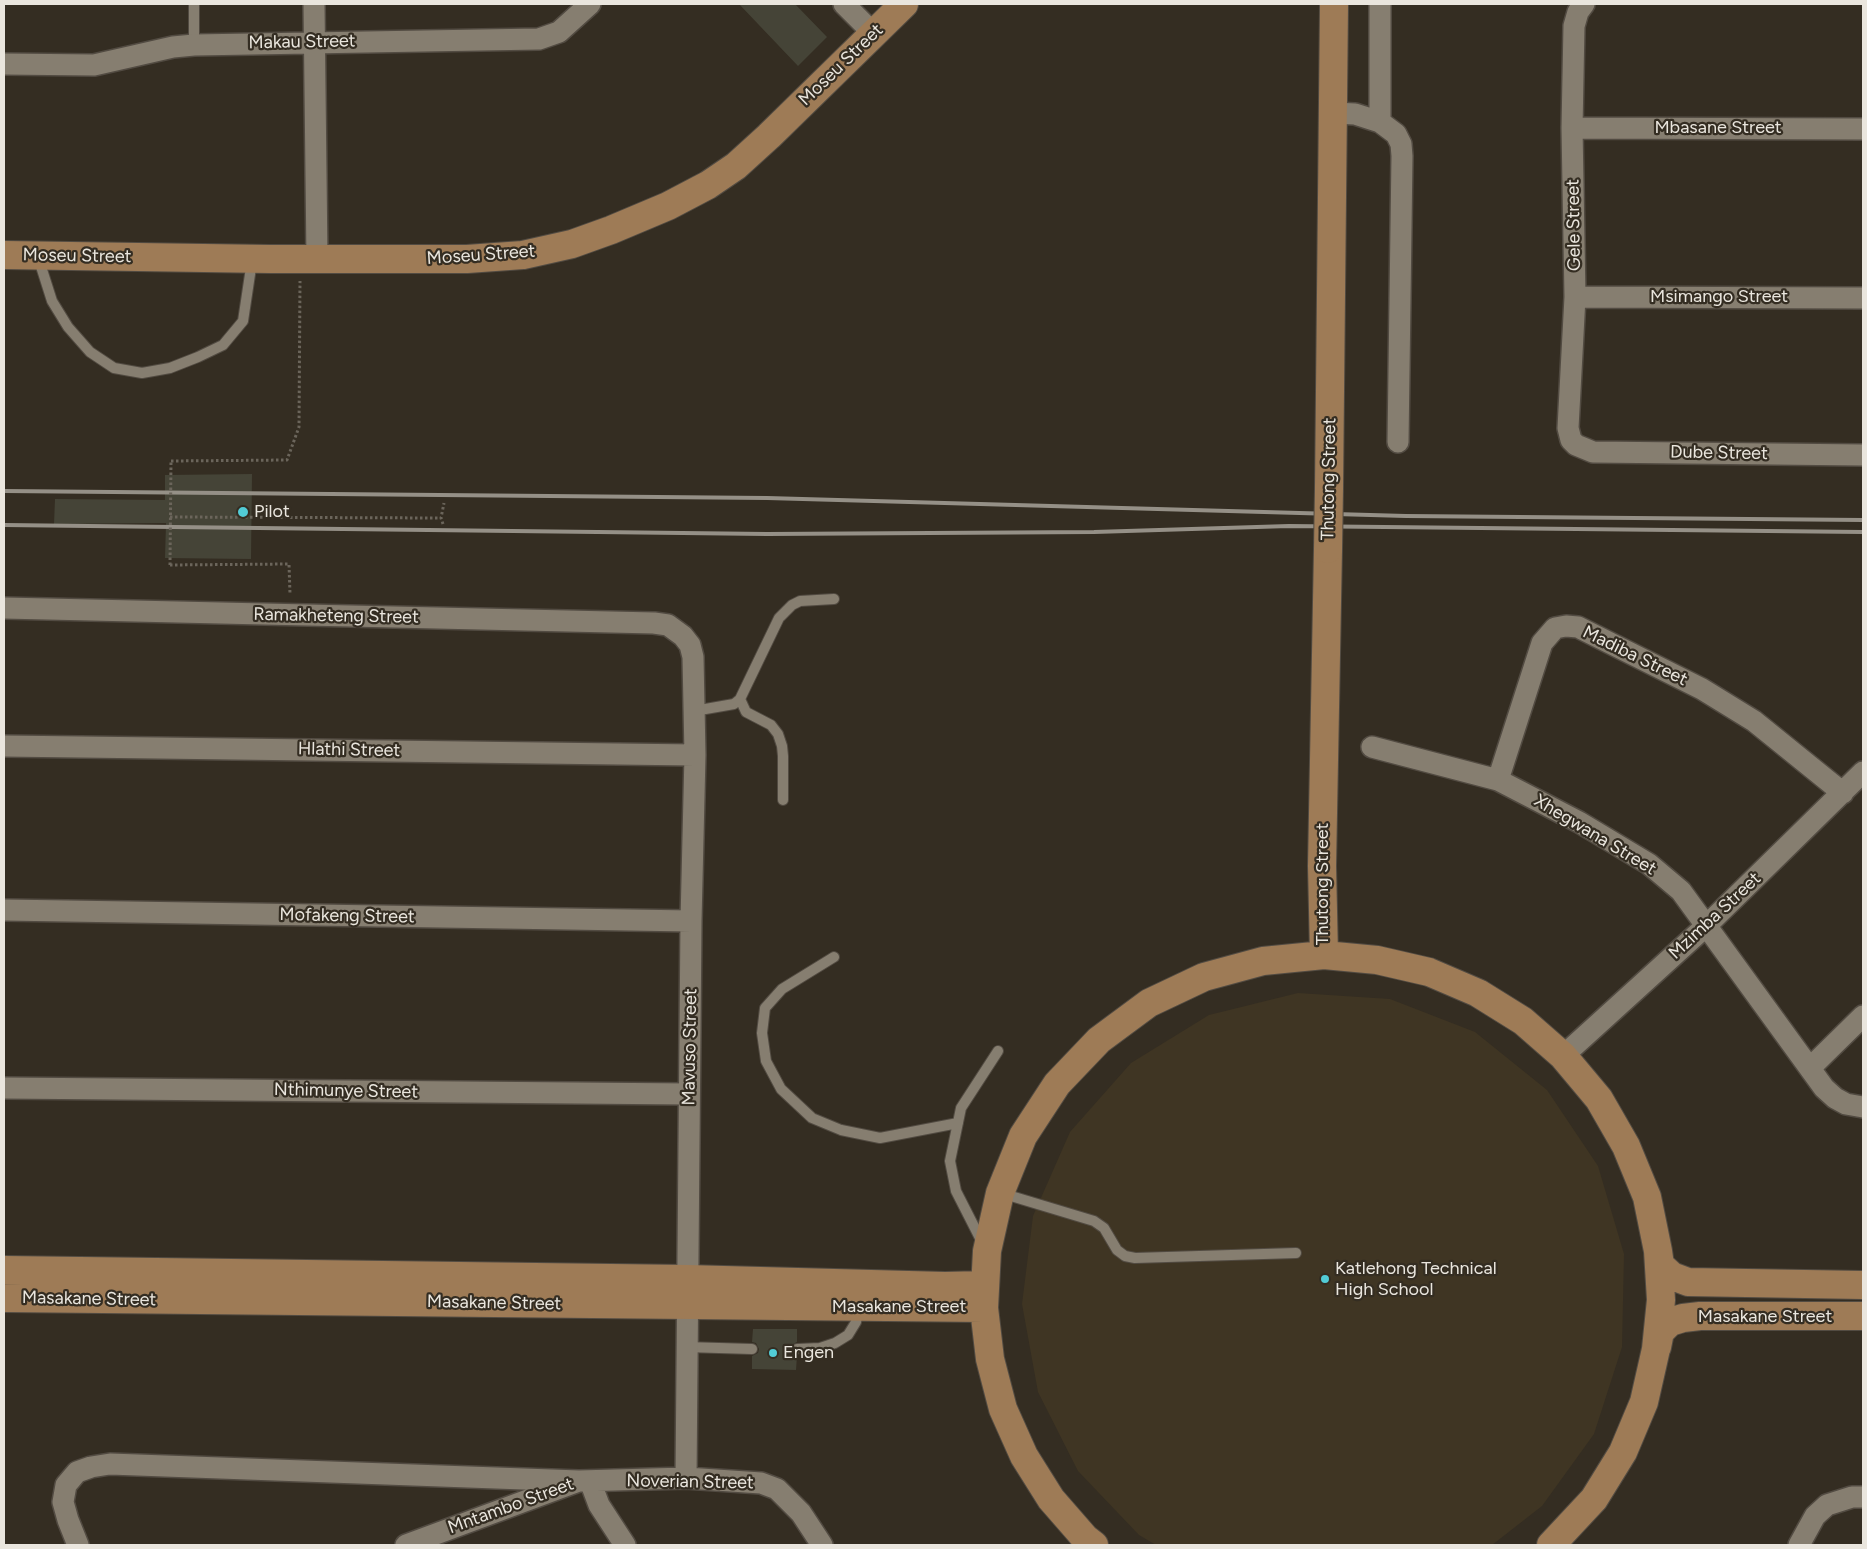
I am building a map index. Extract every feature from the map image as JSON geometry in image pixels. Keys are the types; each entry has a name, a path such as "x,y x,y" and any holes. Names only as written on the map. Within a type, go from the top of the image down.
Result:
{"street":[{"path":"309,259 314,4"},
{"name":"Makau Street","path":"4,64 94,65 173,47 194,45 539,39 559,32 590,4"},
{"path":"844,4 874,34"},
{"name":"Moseu Street","path":"4,256 467,259 511,256 560,248 585,241 694,193 736,166 904,4"},
{"name":"Thutong Street","path":"1324,955 1322,866 1329,488 1334,4"},
{"path":"1380,4 1380,122"},
{"name":"Gele Street","path":"1576,446 1571,440 1568,428 1575,297 1572,128 1574,26 1578,12 1584,4"},
{"path":"1334,113 1355,114 1380,122 1396,134 1401,144 1398,442"},
{"name":"Mbasane Street","path":"1572,128 1863,129"},
{"name":"Msimango Street","path":"1575,297 1863,298"},
{"name":"Dube Street","path":"1576,446 1593,452 1863,455"},
{"name":"Ramakheteng Street","path":"4,608 654,623 668,625"},
{"name":"Mavuso Street","path":"668,625 683,636 690,645 693,657 695,755 686,1305 686,1478"},
{"name":"Madiba Street","path":"1498,780 1542,643 1555,628 1566,626 1578,627 1709,694 1754,721 1843,793"},
{"name":"Hlathi Street","path":"4,746 695,755"},
{"name":"Xhegwana Street","path":"1372,747 1498,780 1579,822 1649,864 1681,891 1824,1088 1835,1098 1846,1104 1863,1107"},
{"name":"Mzimba Street","path":"1564,1056 1706,926 1863,772"},
{"name":"Mofakeng Street","path":"4,910 691,921"},
{"path":"1086,1543 1051,1499 1024,1456 1003,1409 990,1359 984,1296 987,1251 1000,1192 1024,1136 1057,1084 1099,1040 1142,1008 1204,977 1263,960 1324,955 1377,960 1429,972 1478,993 1523,1021 1564,1056 1599,1098 1626,1146 1646,1198 1658,1251 1661,1300 1656,1349 1644,1402 1622,1452 1594,1499 1551,1545"},
{"path":"1810,1068 1863,1016"},
{"name":"Nthimunye Street","path":"4,1088 689,1094"},
{"name":"Masakane Street","path":"1658,1251 1660,1265 1672,1276 1688,1282 1863,1285"},
{"name":"Masakane Street","path":"4,1270 687,1278 945,1286 984,1296"},
{"name":"Masakane Street","path":"4,1298 860,1307 984,1296"},
{"name":"Masakane Street","path":"1656,1349 1660,1332 1670,1322 1683,1318 1700,1316 1863,1316"},
{"name":"Noverian Street","path":"78,1545 68,1520 64,1502 66,1485 77,1472 91,1467 110,1464 584,1481 686,1478 761,1483 777,1489 801,1513 822,1545"},
{"path":"584,1481 625,1545"},
{"name":"Mntambo Street","path":"406,1545 584,1481"},
{"path":"1799,1545 1816,1516 1827,1505 1852,1497 1863,1497"}],"lane":[{"path":"194,4 194,45"},
{"path":"38,256 52,301 68,327 90,352 114,368 142,373 170,368 198,357 223,344 243,321 252,259"},
{"path":"694,710 734,704 740,699 779,618 785,611 800,601 834,599"},
{"path":"740,699 746,712 771,725 778,734 783,756 783,800"},
{"path":"834,957 782,989 765,1008 762,1032 766,1061 781,1089 812,1118 841,1130 880,1138 958,1122"},
{"path":"987,1251 956,1191 950,1161 961,1108 998,1050"},
{"path":"1000,1192 1094,1221 1104,1228 1117,1250 1125,1256 1135,1258 1296,1253"},
{"path":"797,1349 820,1348 835,1343 848,1335 856,1322 860,1307"},
{"path":"686,1347 752,1349"}],"path":[{"path":"291,615 289,564 170,565 171,461 287,460 299,427 309,259"},
{"path":"443,524 441,518 444,503"},
{"path":"170,517 441,518"}],"shaded area":[{"name":"Katlehong Technical High School","path":"1298,993 1390,999 1475,1032 1547,1090 1598,1166 1624,1254 1622,1347 1594,1434 1542,1506 1492,1545 1156,1545 1139,1535 1078,1471 1038,1392 1022,1304 1033,1216 1070,1132 1131,1063 1209,1015"}],"building":[{"path":"739,4 795,4 827,37 798,66"},
{"name":"Pilot","path":"252,474 251,559 165,558 166,523 54,524 55,499 165,500 165,475"},
{"path":"753,1329 797,1329 797,1342 790,1349 797,1356 796,1370 752,1369 752,1356 758,1353 759,1349 756,1343 752,1342"}],"railway":[{"path":"4,491 767,498 1406,516 1863,520"},
{"path":"4,525 767,534 1094,532 1289,526 1863,532"}],"place":[{"name":"Pilot","path":"243,512"},
{"name":"Katlehong Technical High School","path":"1325,1279"},
{"name":"Engen","path":"773,1353"}]}
